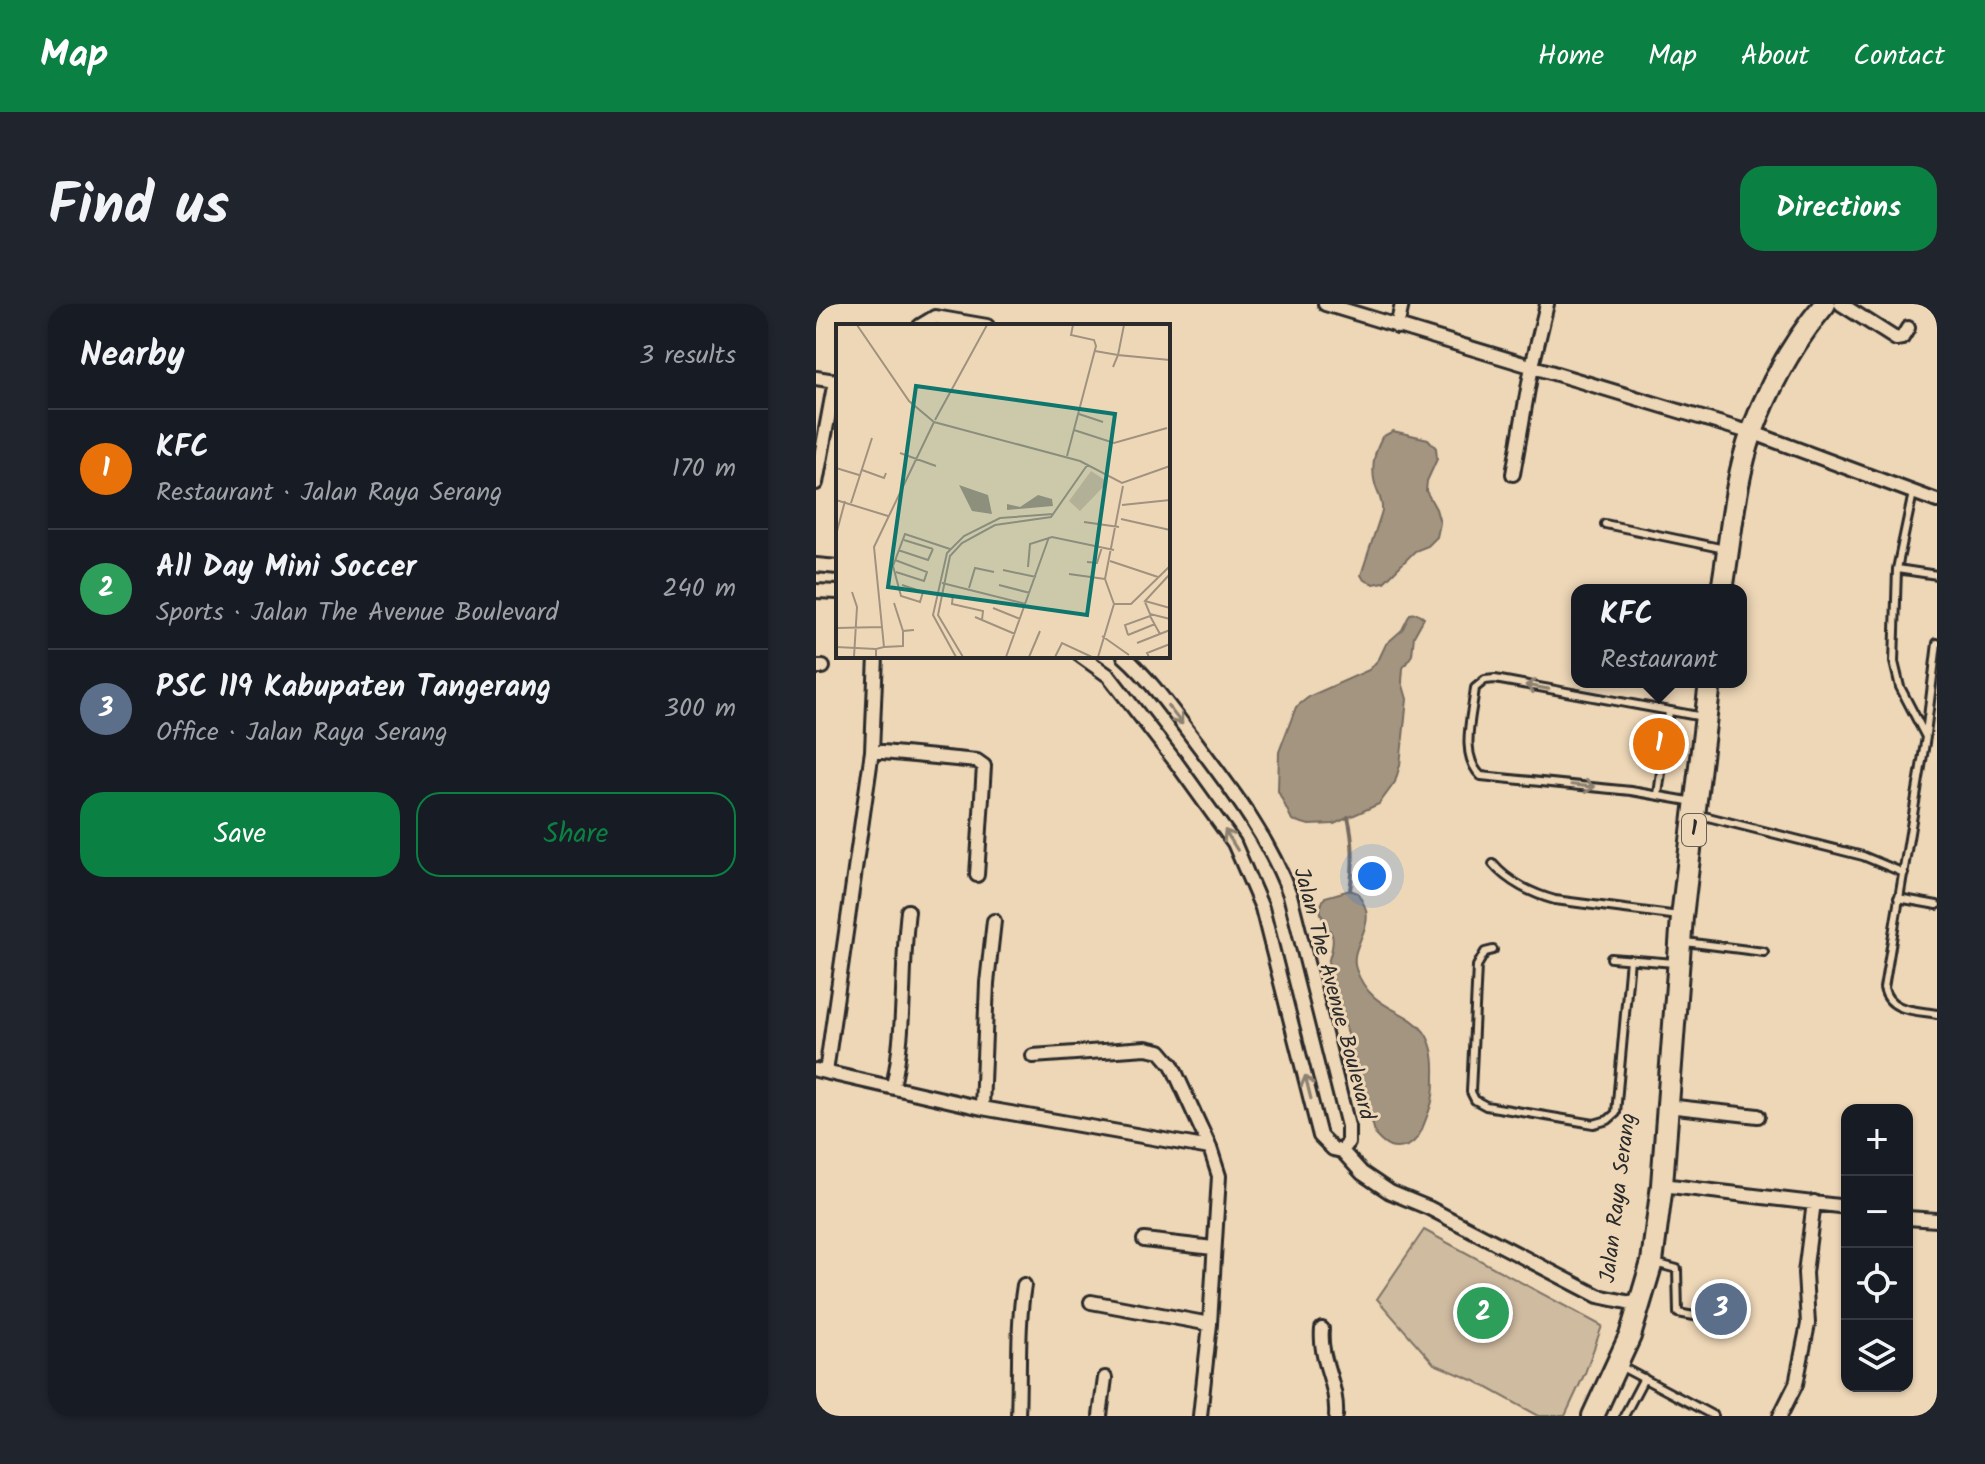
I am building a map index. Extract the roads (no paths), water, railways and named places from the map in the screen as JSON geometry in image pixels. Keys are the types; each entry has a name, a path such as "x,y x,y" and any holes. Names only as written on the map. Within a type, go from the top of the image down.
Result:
{"highway":[{"path":"1723,584 1729,548 1740,521 1757,435 1806,326 1825,304"},
{"name":"Jalan Raya Serang","path":"1593,1416 1617,1365 1652,1262 1662,1185 1682,917 1709,688"},
{"name":"Jalan Raya Serang","path":"1578,1416 1636,1303 1663,1015 1678,970"}],"street":[{"path":"1325,304 1757,435 1937,501"},
{"path":"1397,327 1402,304"},
{"path":"1513,474 1532,366 1547,304"},
{"path":"1841,304 1896,339 1902,338 1908,328"},
{"path":"923,324 935,317 967,324"},
{"path":"816,378 836,380 816,483"},
{"path":"816,565 836,567"},
{"path":"816,591 836,592"},
{"path":"876,658 872,751 821,1071 982,1108 1210,1148"},
{"name":"Jalan The Avenue Boulevard","path":"1084,658 1109,676 1234,843 1262,908 1320,1136 1333,1149 1342,1151 1362,1173 1390,1192 1429,1208 1598,1296 1636,1303"},
{"path":"1109,676 1125,658"},
{"name":"Jalan The Avenue Boulevard","path":"1127,658 1180,720 1213,765 1280,867 1290,895 1348,1126 1348,1143 1342,1151"},
{"path":"872,751 977,761 984,766 977,875"},
{"path":"893,1086 900,1054 902,954 908,911"},
{"path":"982,1108 987,983 994,921"},
{"path":"1033,1056 1146,1048 1160,1051 1172,1065 1210,1148 1219,1176 1210,1324 1200,1416"},
{"path":"1667,1106 1758,1116"},
{"path":"1662,1185 1841,1206"},
{"path":"1780,1416 1796,1384 1808,1324 1805,1273 1814,1202"},
{"path":"1913,1222 1937,1220"},
{"path":"1144,1240 1213,1248"},
{"path":"1018,1416 1020,1312 1024,1285"},
{"path":"1091,1302 1210,1324"},
{"path":"1322,1329 1320,1347 1336,1393 1336,1416"},
{"path":"1100,1416 1105,1378"}],"lane":[{"path":"1913,493 1897,569 1894,662 1900,687 1926,737"},
{"path":"1605,524 1729,548"},
{"path":"1897,569 1937,575"},
{"path":"1937,643 1933,703 1884,988 1886,998 1895,1006 1937,1014"},
{"path":"1706,717 1495,679 1485,680 1475,688 1468,754 1473,768 1481,776 1658,795 1863,856 1904,873"},
{"path":"1658,795 1669,711"},
{"path":"1493,864 1500,872 1538,896 1682,917"},
{"path":"1898,898 1937,905"},
{"path":"1681,941 1764,952"},
{"path":"1493,950 1485,952 1477,966 1471,1092 1475,1100 1486,1106 1594,1124 1608,1120 1616,1113 1630,959"},
{"path":"1611,958 1678,970"},
{"path":"1652,1262 1677,1269 1678,1313 1721,1321"},
{"path":"1617,1365 1714,1416"},
{"path":"1624,1416 1644,1378"}],"waterway":[{"path":"1348,817 1353,854 1350,890"}],"place":[{"name":"KFC","path":"1659,744"},
{"name":"PSC 119 Kabupaten Tangerang","path":"1721,1309"},
{"name":"All Day Mini Soccer","path":"1483,1313"}]}
